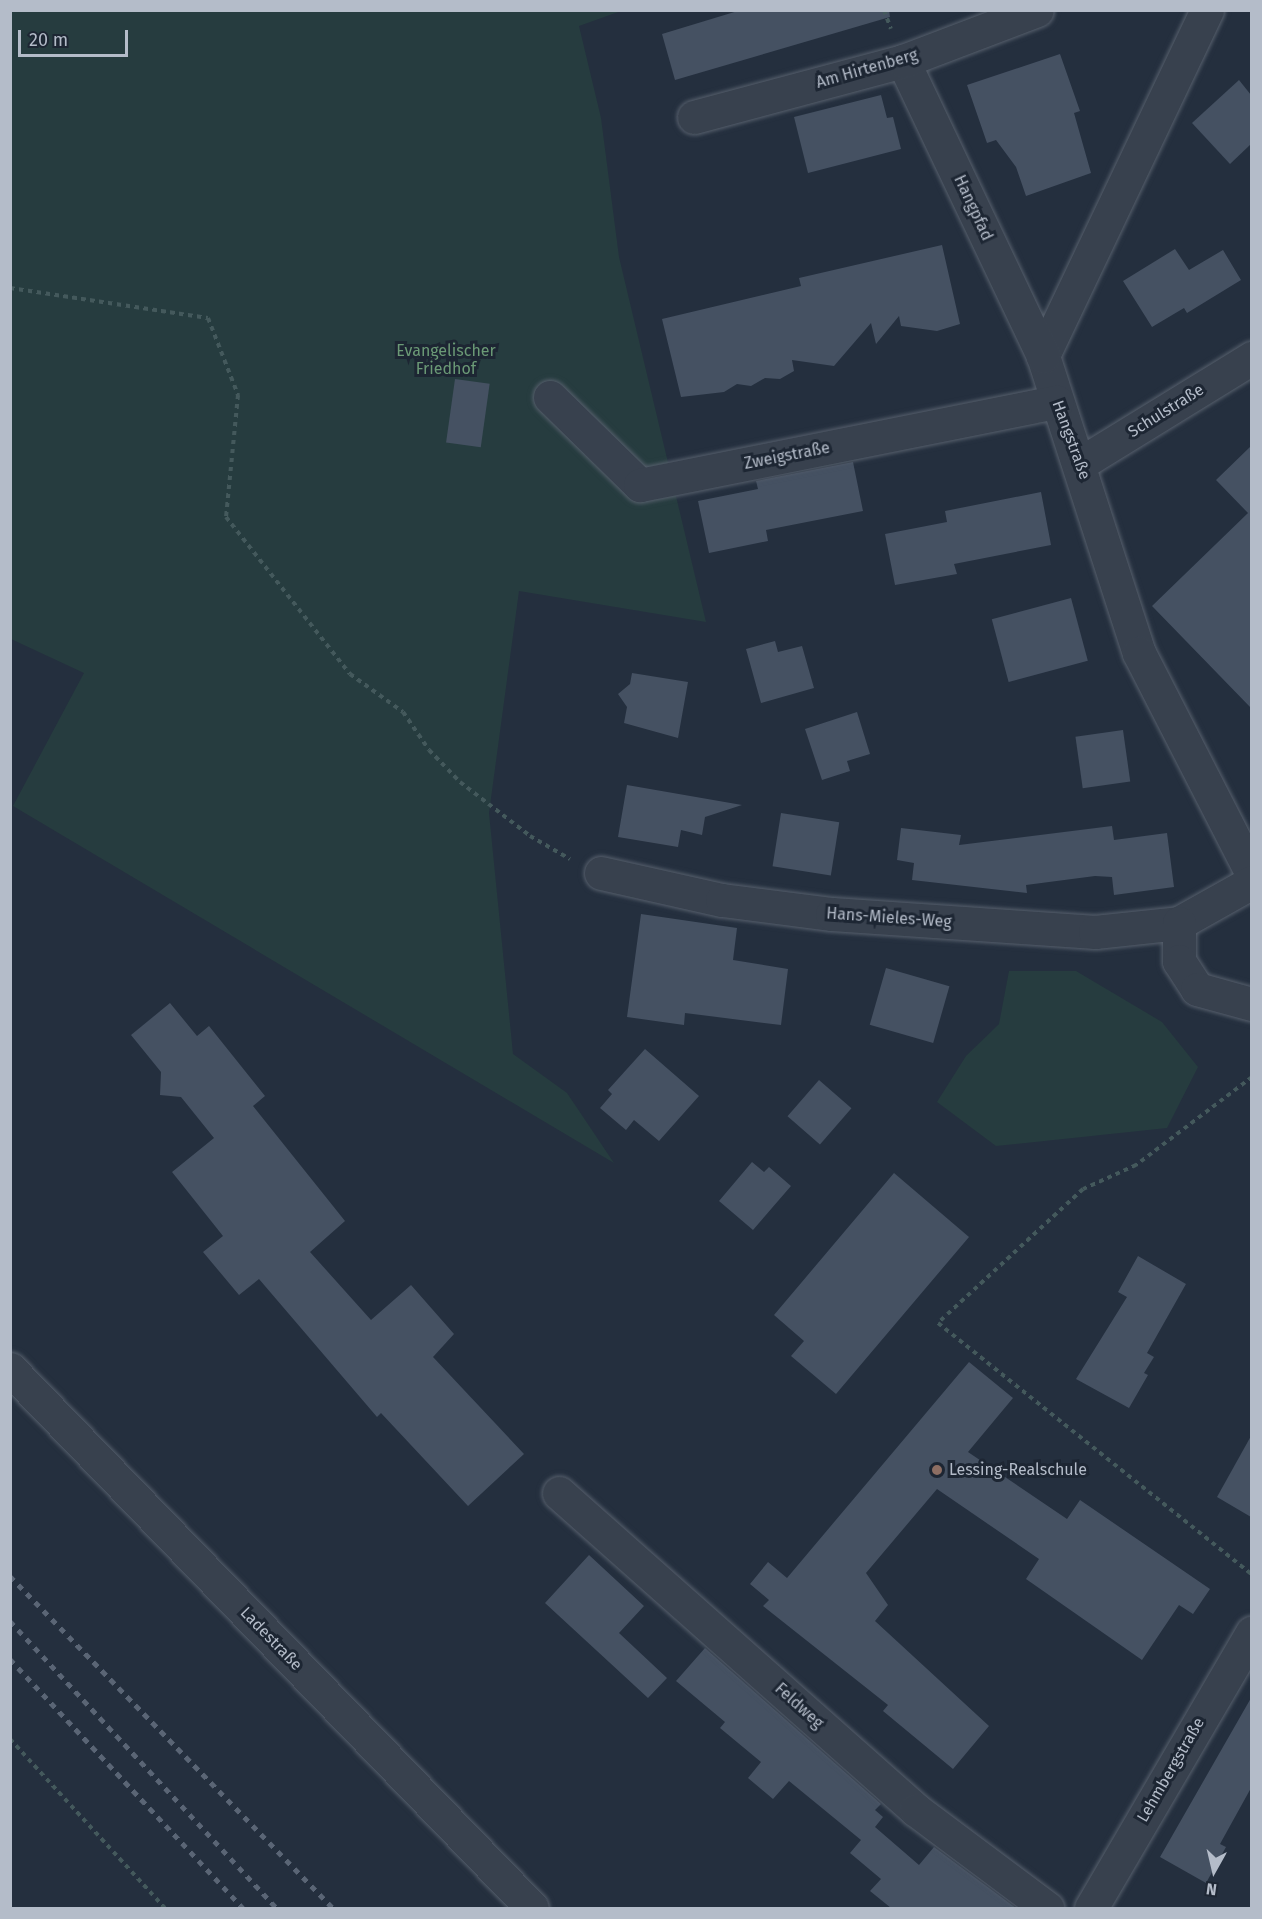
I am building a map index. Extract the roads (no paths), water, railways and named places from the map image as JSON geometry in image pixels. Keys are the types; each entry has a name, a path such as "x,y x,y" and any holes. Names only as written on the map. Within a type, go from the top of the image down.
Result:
{"street":[{"name":"Am Hirtenberg","path":"694,117 903,61 1037,10"},
{"path":"1044,356 1207,10"},
{"name":"Hangpfad","path":"903,61 1044,356"},
{"name":"Hangstraße","path":"1044,356 1057,402 1081,463 1139,653 1251,874"},
{"name":"Schulstraße","path":"1081,463 1251,358"},
{"name":"Zweigstraße","path":"550,397 640,485 1057,402"},
{"name":"Hans-Mieles-Weg","path":"601,873 722,900 832,914 1095,932 1179,923 1251,882"},
{"path":"1179,923 1179,961 1197,989 1251,1004"},
{"name":"Ladestraße","path":"10,1369 532,1908"},
{"name":"Feldweg","path":"559,1493 916,1810 1047,1908"},
{"name":"Lehmbergstraße","path":"1091,1908 1251,1633"}],"railway":[{"path":"10,1576 333,1908"},
{"path":"10,1621 277,1908"},
{"path":"10,1659 243,1908"}],"place":[{"name":"Lessing-Realschule","path":"937,1470"}],"park label":[{"name":"Evangelischer Friedhof","path":"446,360"}]}
